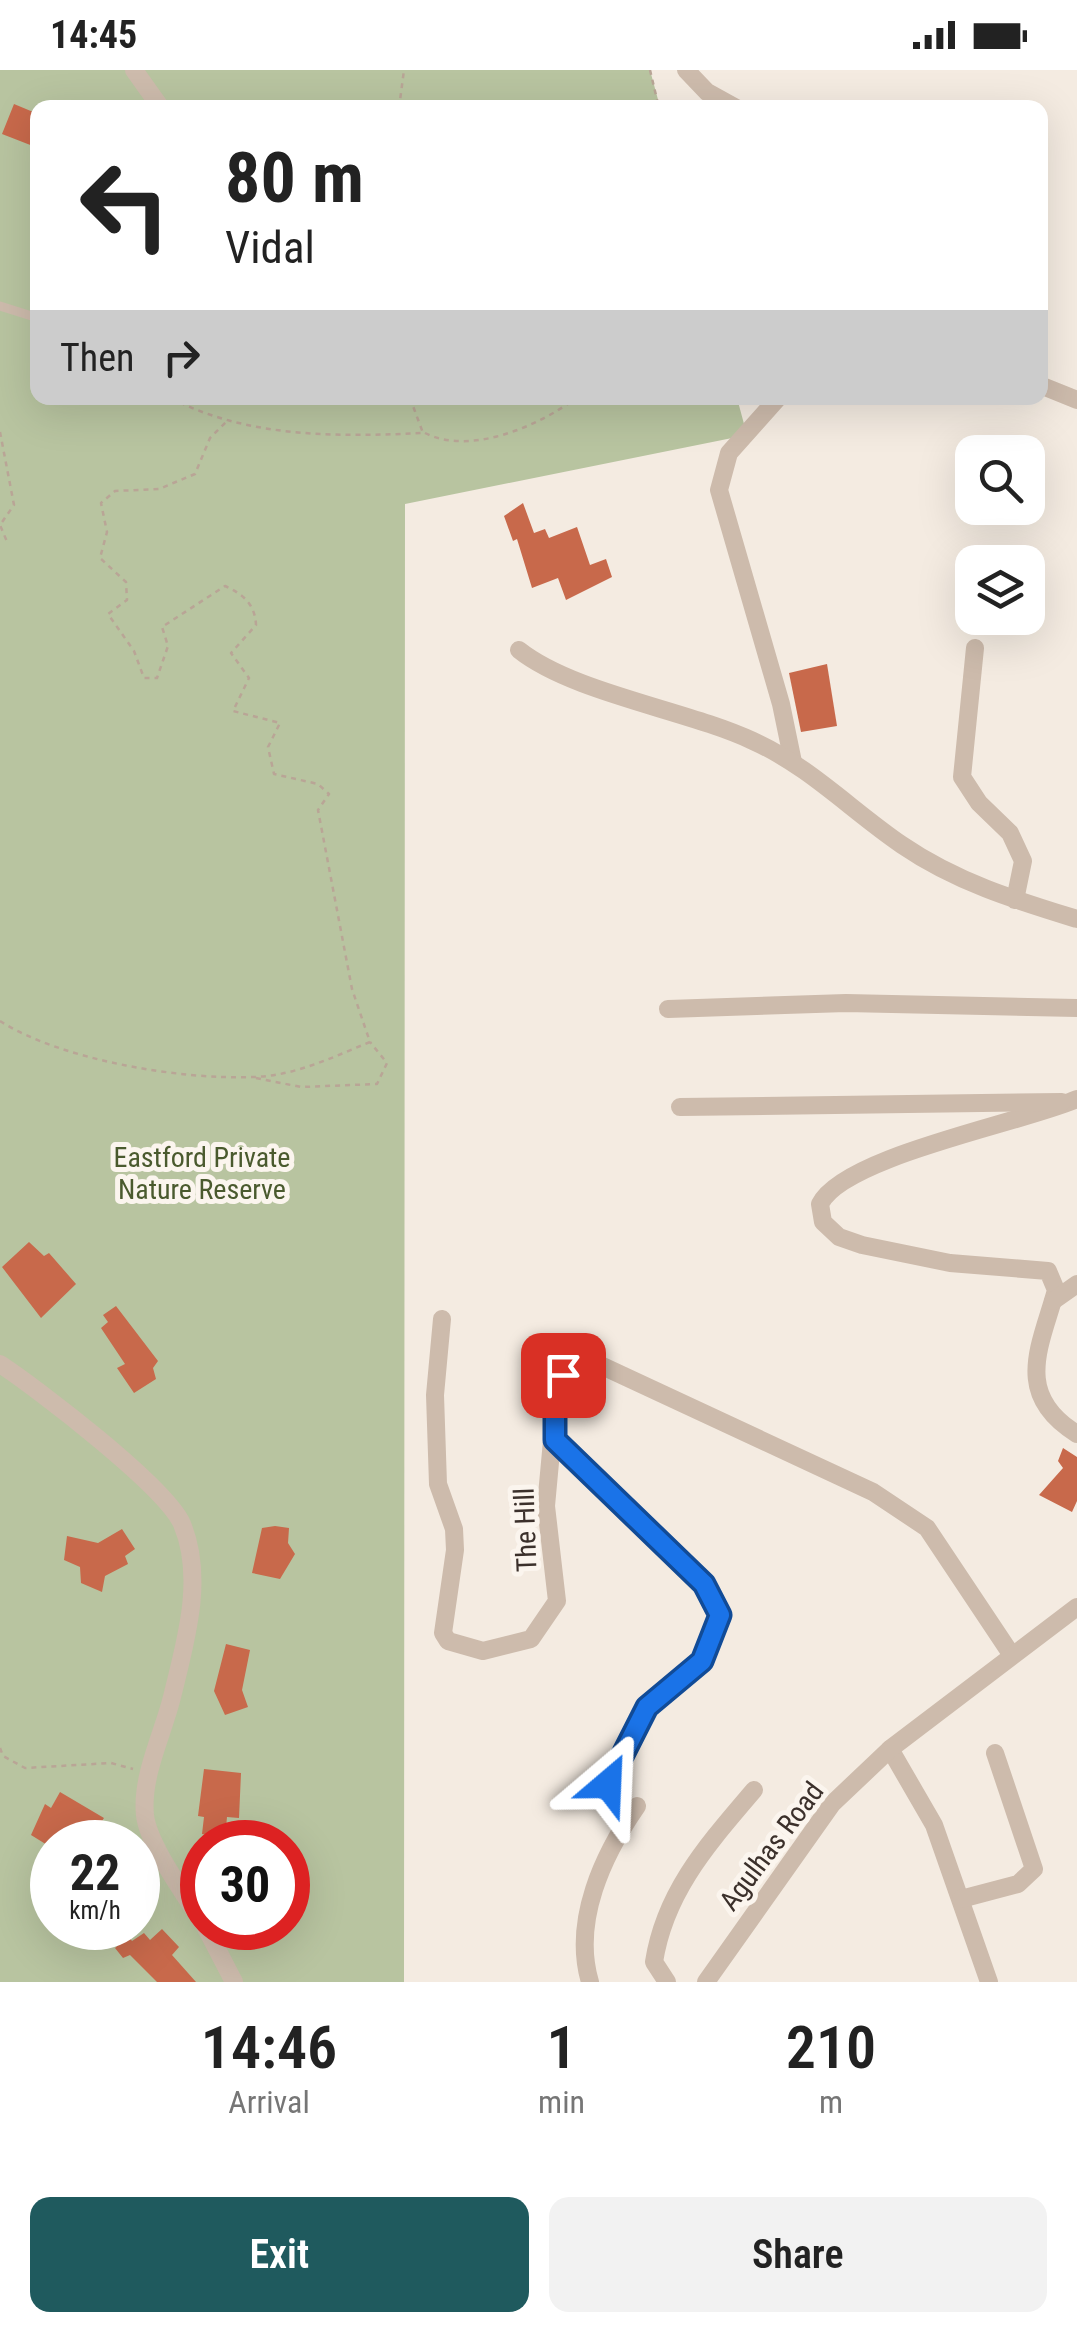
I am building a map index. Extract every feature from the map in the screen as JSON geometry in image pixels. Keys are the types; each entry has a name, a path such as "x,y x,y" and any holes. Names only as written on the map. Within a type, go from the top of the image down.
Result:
{"street":[{"path":"134,70 155,100"},
{"path":"686,70 707,92 722,100"},
{"path":"1048,388 1077,400"},
{"path":"772,405 729,453 718,490 782,704 793,762"},
{"path":"975,648 962,776 979,803 1010,833 1023,861 1015,900"},
{"path":"519,650 604,689 751,740 793,762 903,846 976,888 1077,920"},
{"path":"668,1008 846,1003 1077,1008"},
{"path":"680,1107 1075,1101"},
{"path":"1075,1101 913,1151 838,1180 820,1204 823,1222 838,1237 862,1245 950,1263 1048,1271 1054,1277 1053,1301 1036,1348 1036,1376 1044,1400 1056,1418 1077,1434"},
{"path":"1053,1301 1077,1284"},
{"name":"The Hill","path":"442,1319 435,1395 438,1484 454,1529 456,1550 442,1632 448,1641 483,1651 530,1638 557,1601 546,1506 555,1408 563,1375 598,1364 873,1492 927,1528 1011,1654"},
{"path":"0,1364 127,1464 182,1522 191,1567 191,1617 163,1736 149,1774 145,1817 180,1887"},
{"path":"555,1440 704,1584 720,1615 702,1661 647,1707 608,1784"},
{"name":"Agulhas Road","path":"706,1982 832,1804 890,1749 1077,1606"},
{"path":"890,1749 934,1825 989,1982"},
{"path":"961,1899 1018,1884 1034,1868 995,1753"},
{"path":"667,1982 654,1962 659,1931 671,1901 696,1858 754,1790"},
{"path":"590,1982 585,1937 591,1904 609,1846 638,1806"},
{"path":"217,1950 234,1982"}],"lane":[{"path":"0,306 30,315"}],"path":[{"path":"400,100 404,70"},
{"path":"650,70 656,100"},
{"path":"184,405 228,420 319,434 423,432 438,440 505,436 549,419 567,405"},
{"path":"416,405 423,432"},
{"path":"0,1021 16,1032 89,1056 185,1074 254,1078 301,1087 377,1084 387,1064 370,1042 352,989 318,810 330,794 318,784 274,774 268,747 280,723 233,711 248,678 231,653 256,625 256,613 242,594 225,586 209,594 162,627 168,646 158,678 144,678 134,651 108,614 126,600 126,582 100,558 106,532 101,503 114,492 159,489 195,474 210,438 228,420"},
{"path":"0,432 3,479 14,505 0,526 8,544"},
{"path":"254,1078 302,1070 370,1042"},
{"path":"0,1748 3,1756 25,1768 110,1763 149,1774"}],"green space":[{"name":"Eastford Private Nature Reserve","path":"0,70 650,70 658,100 30,100 30,405 739,405 747,435 405,504 404,1982 0,1982"}],"building":[{"path":"14,104 30,111 30,145 2,134"},
{"path":"523,503 534,533 545,529 549,538 577,527 590,565 606,559 612,577 566,600 558,578 532,588 517,539 513,541 504,516"},
{"path":"827,664 837,726 801,732 789,673"},
{"path":"29,1242 44,1256 49,1253 76,1284 41,1318 2,1267"},
{"path":"116,1306 158,1361 153,1368 156,1379 134,1393 117,1368 125,1364 101,1328 108,1322 103,1315"},
{"path":"1063,1448 1077,1457 1077,1501 1072,1512 1039,1495 1063,1468 1058,1461"},
{"path":"262,1528 289,1528 288,1543 295,1554 280,1579 252,1573"},
{"path":"122,1529 135,1549 125,1556 128,1564 105,1576 102,1592 81,1583 80,1567 64,1560 67,1536 98,1543"},
{"path":"226,1644 250,1650 242,1690 248,1707 225,1715 214,1691"},
{"path":"204,1769 241,1773 239,1818 204,1820 198,1816"},
{"path":"60,1792 104,1818 38,1820 45,1804 51,1808"},
{"path":"160,1931 179,1947 172,1955 196,1982 157,1982 130,1955 123,1958 117,1950 160,1950"}],"route":[{"path":"563,1375 555,1408 555,1440 704,1584 720,1615 702,1661 647,1707 608,1784"}]}
